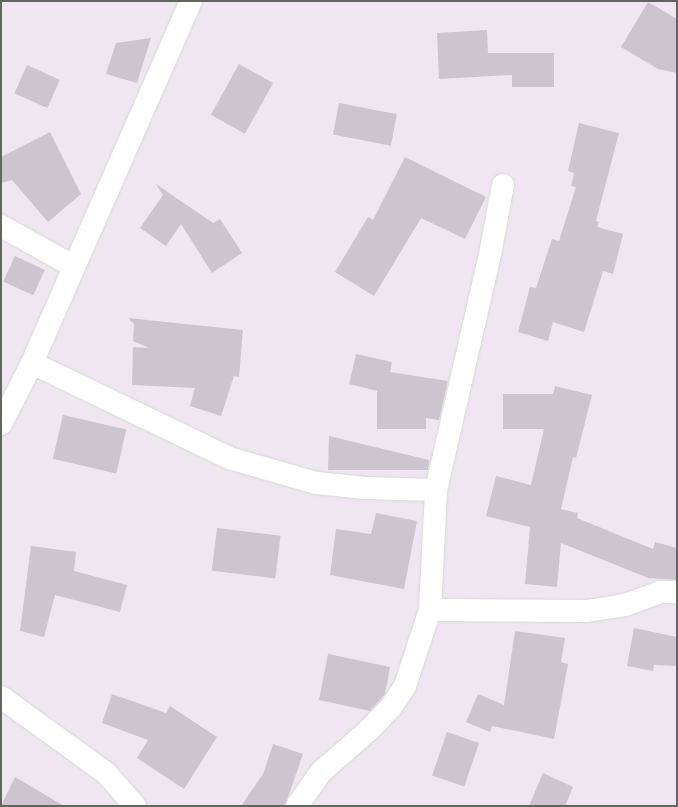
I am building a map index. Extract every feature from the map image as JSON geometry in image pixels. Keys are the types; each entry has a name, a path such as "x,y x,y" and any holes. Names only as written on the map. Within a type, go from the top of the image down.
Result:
{"street":[{"path":"1,424 32,363 73,266 191,1"},
{"path":"297,806 321,772 369,730 391,707 405,686 430,610 436,490 492,249 503,185"},
{"path":"1,226 73,266"},
{"path":"32,363 229,458 316,483 366,488 436,490"},
{"path":"430,610 587,611 625,605 660,592 677,592"},
{"path":"1,696 106,773 135,806"}],"building":[{"path":"648,2 677,19 677,73 658,69 621,47"},
{"path":"487,30 488,53 554,53 554,87 512,87 512,75 439,79 437,33"},
{"path":"151,38 137,83 106,74 116,43"},
{"path":"239,64 273,83 245,134 211,115"},
{"path":"27,65 60,80 47,108 14,93"},
{"path":"339,103 397,114 391,146 333,134"},
{"path":"579,123 619,133 596,221 599,222 597,227 623,234 613,274 603,271 584,332 553,322 548,341 518,332 530,287 536,288 552,239 559,241 576,187 571,186 574,173 568,171"},
{"path":"50,132 81,194 48,222 12,180 1,183 1,157"},
{"path":"405,157 486,197 465,239 421,218 374,296 335,272 368,217 373,220"},
{"path":"156,184 213,223 220,219 242,253 212,273 181,224 166,246 140,228 163,195"},
{"path":"15,256 45,270 33,295 3,281"},
{"path":"128,318 243,330 239,377 234,376 221,416 190,406 195,388 132,385 133,347 149,348 133,341 134,324"},
{"path":"356,354 392,362 390,372 448,381 439,420 426,418 426,429 377,429 377,391 349,384"},
{"path":"555,386 592,395 576,458 573,457 561,509 578,513 577,518 653,549 655,542 677,548 677,580 648,578 561,543 557,587 525,584 530,527 486,516 496,476 531,485 544,429 503,429 503,394 553,394"},
{"path":"63,415 126,430 116,473 53,459"},
{"path":"329,436 429,460 428,470 328,470"},
{"path":"376,513 417,521 404,589 330,575 336,529 371,534"},
{"path":"217,528 281,536 275,578 212,571"},
{"path":"31,546 76,552 74,571 127,585 120,612 55,595 44,637 20,631"},
{"path":"634,628 677,637 677,666 654,665 653,671 627,666"},
{"path":"515,631 565,638 561,662 568,664 554,739 492,726 490,732 466,722 478,694 504,705"},
{"path":"328,654 390,667 385,694 370,711 319,700"},
{"path":"112,694 166,713 170,706 217,737 184,789 137,758 148,740 102,723"},
{"path":"447,732 479,743 464,787 432,775"},
{"path":"273,744 303,754 285,806 241,806 263,774"},
{"path":"543,773 573,787 565,806 529,806"},
{"path":"15,777 64,806 1,806"}]}
